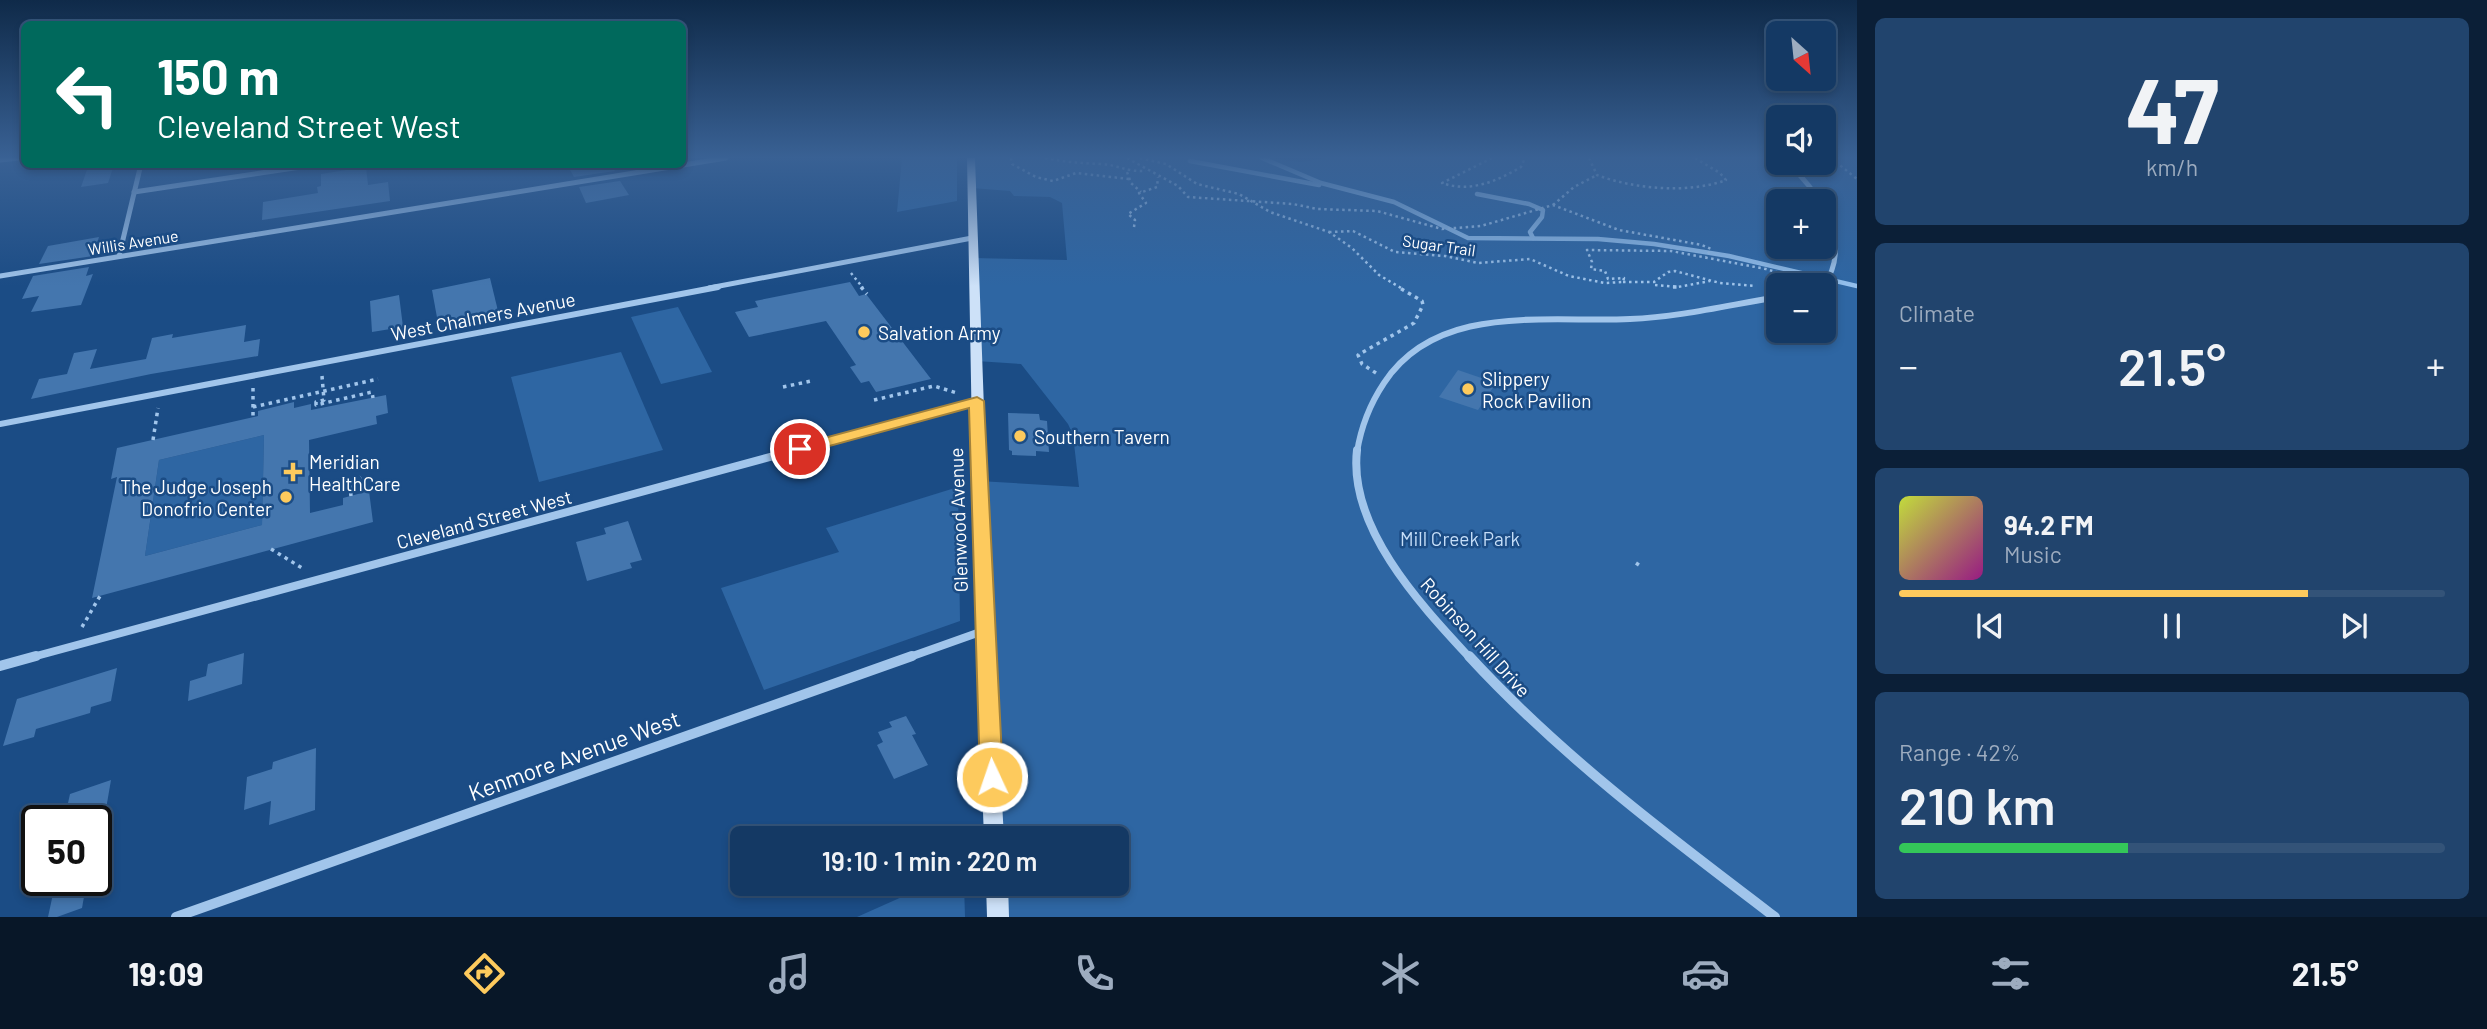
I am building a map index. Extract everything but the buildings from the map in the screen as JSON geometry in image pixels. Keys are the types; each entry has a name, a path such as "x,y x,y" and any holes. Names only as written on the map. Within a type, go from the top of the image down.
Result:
{"main road":[{"name":"Glenwood Avenue","path":"972,201 985,630 994,826"},
{"path":"997,896 998,917"}],"street":[{"path":"119,256 132,201"},
{"name":"Willis Avenue","path":"0,276 456,201"},
{"name":"West Chalmers Avenue","path":"0,424 972,238"},
{"name":"Robinson Hill Drive","path":"1766,299 1633,319 1533,320 1466,329 1420,345 1377,394 1358,438 1355,463 1358,492 1392,564 1429,611 1522,712 1653,824 1775,917"},
{"name":"Cleveland Street West","path":"0,666 977,401"},
{"name":"Kenmore Avenue West","path":"176,917 985,630"}],"path":[{"path":"1134,227 1135,220 1128,214 1146,203 1144,201"},
{"path":"1245,201 1293,204 1317,209 1377,211 1442,229 1481,226 1553,205 1619,230 1693,242 1708,247 1710,251 1706,256"},
{"path":"1248,201 1275,214 1329,232 1352,248 1379,275 1422,301 1423,305 1414,323 1361,351 1359,355 1370,369 1389,379"},
{"path":"1553,205 1556,201"},
{"name":"Sugar Trail","path":"1329,232 1353,231 1395,252 1445,256 1478,263 1530,260 1576,278 1678,287 1711,281"},
{"name":"Sugar Trail","path":"1623,282 1624,278 1608,279 1605,271 1591,269 1592,262 1587,250 1662,250 1706,256 1782,273"},
{"name":"Sugar Trail","path":"1650,284 1662,281 1664,275 1675,271 1711,281 1763,286"},
{"path":"850,272 867,294"},
{"path":"322,374 324,400 316,402 316,405 372,392 373,398"},
{"path":"253,407 378,379"},
{"path":"783,387 811,381"},
{"path":"874,400 934,386 957,393"},
{"path":"253,387 253,417"},
{"path":"153,440 159,406"},
{"path":"351,496 350,486 361,477"},
{"path":"271,549 302,568"},
{"path":"1636,563 1642,567"},
{"path":"82,627 100,596"}],"green space":[{"path":"898,201 957,201 957,201 897,212"},
{"name":"Mill Creek Park","path":"1058,201 1766,201 1766,259 1836,259 1836,201 1857,201 1857,917 998,917 997,896 1129,896 1129,826 993,826 979,481 1079,487 1073,435 1068,424 1021,364 976,361 973,258 1067,260 1062,203"},
{"path":"678,307 712,372 661,384 631,317"},
{"path":"621,352 663,450 539,482 511,377"},
{"path":"264,435 262,525 145,556 159,460"},
{"path":"958,487 960,621 764,690 721,588 839,552 826,528"},
{"path":"904,896 964,896 965,917 857,917"}],"waterway":[{"path":"1389,201 1468,238 1598,239 1654,244 1729,256 1857,286"},
{"path":"1512,201 1543,210 1542,217 1530,232 1533,238"}],"place":[{"name":"Salvation Army","path":"864,332"},
{"name":"Slippery Rock Pavilion","path":"1468,389"},
{"name":"Southern Tavern","path":"1020,436"},
{"name":"Meridian HealthCare","path":"293,472"},
{"name":"The Judge Joseph Donofrio Center","path":"286,497"}],"route":[{"path":"800,449 977,401 992,777"}]}
